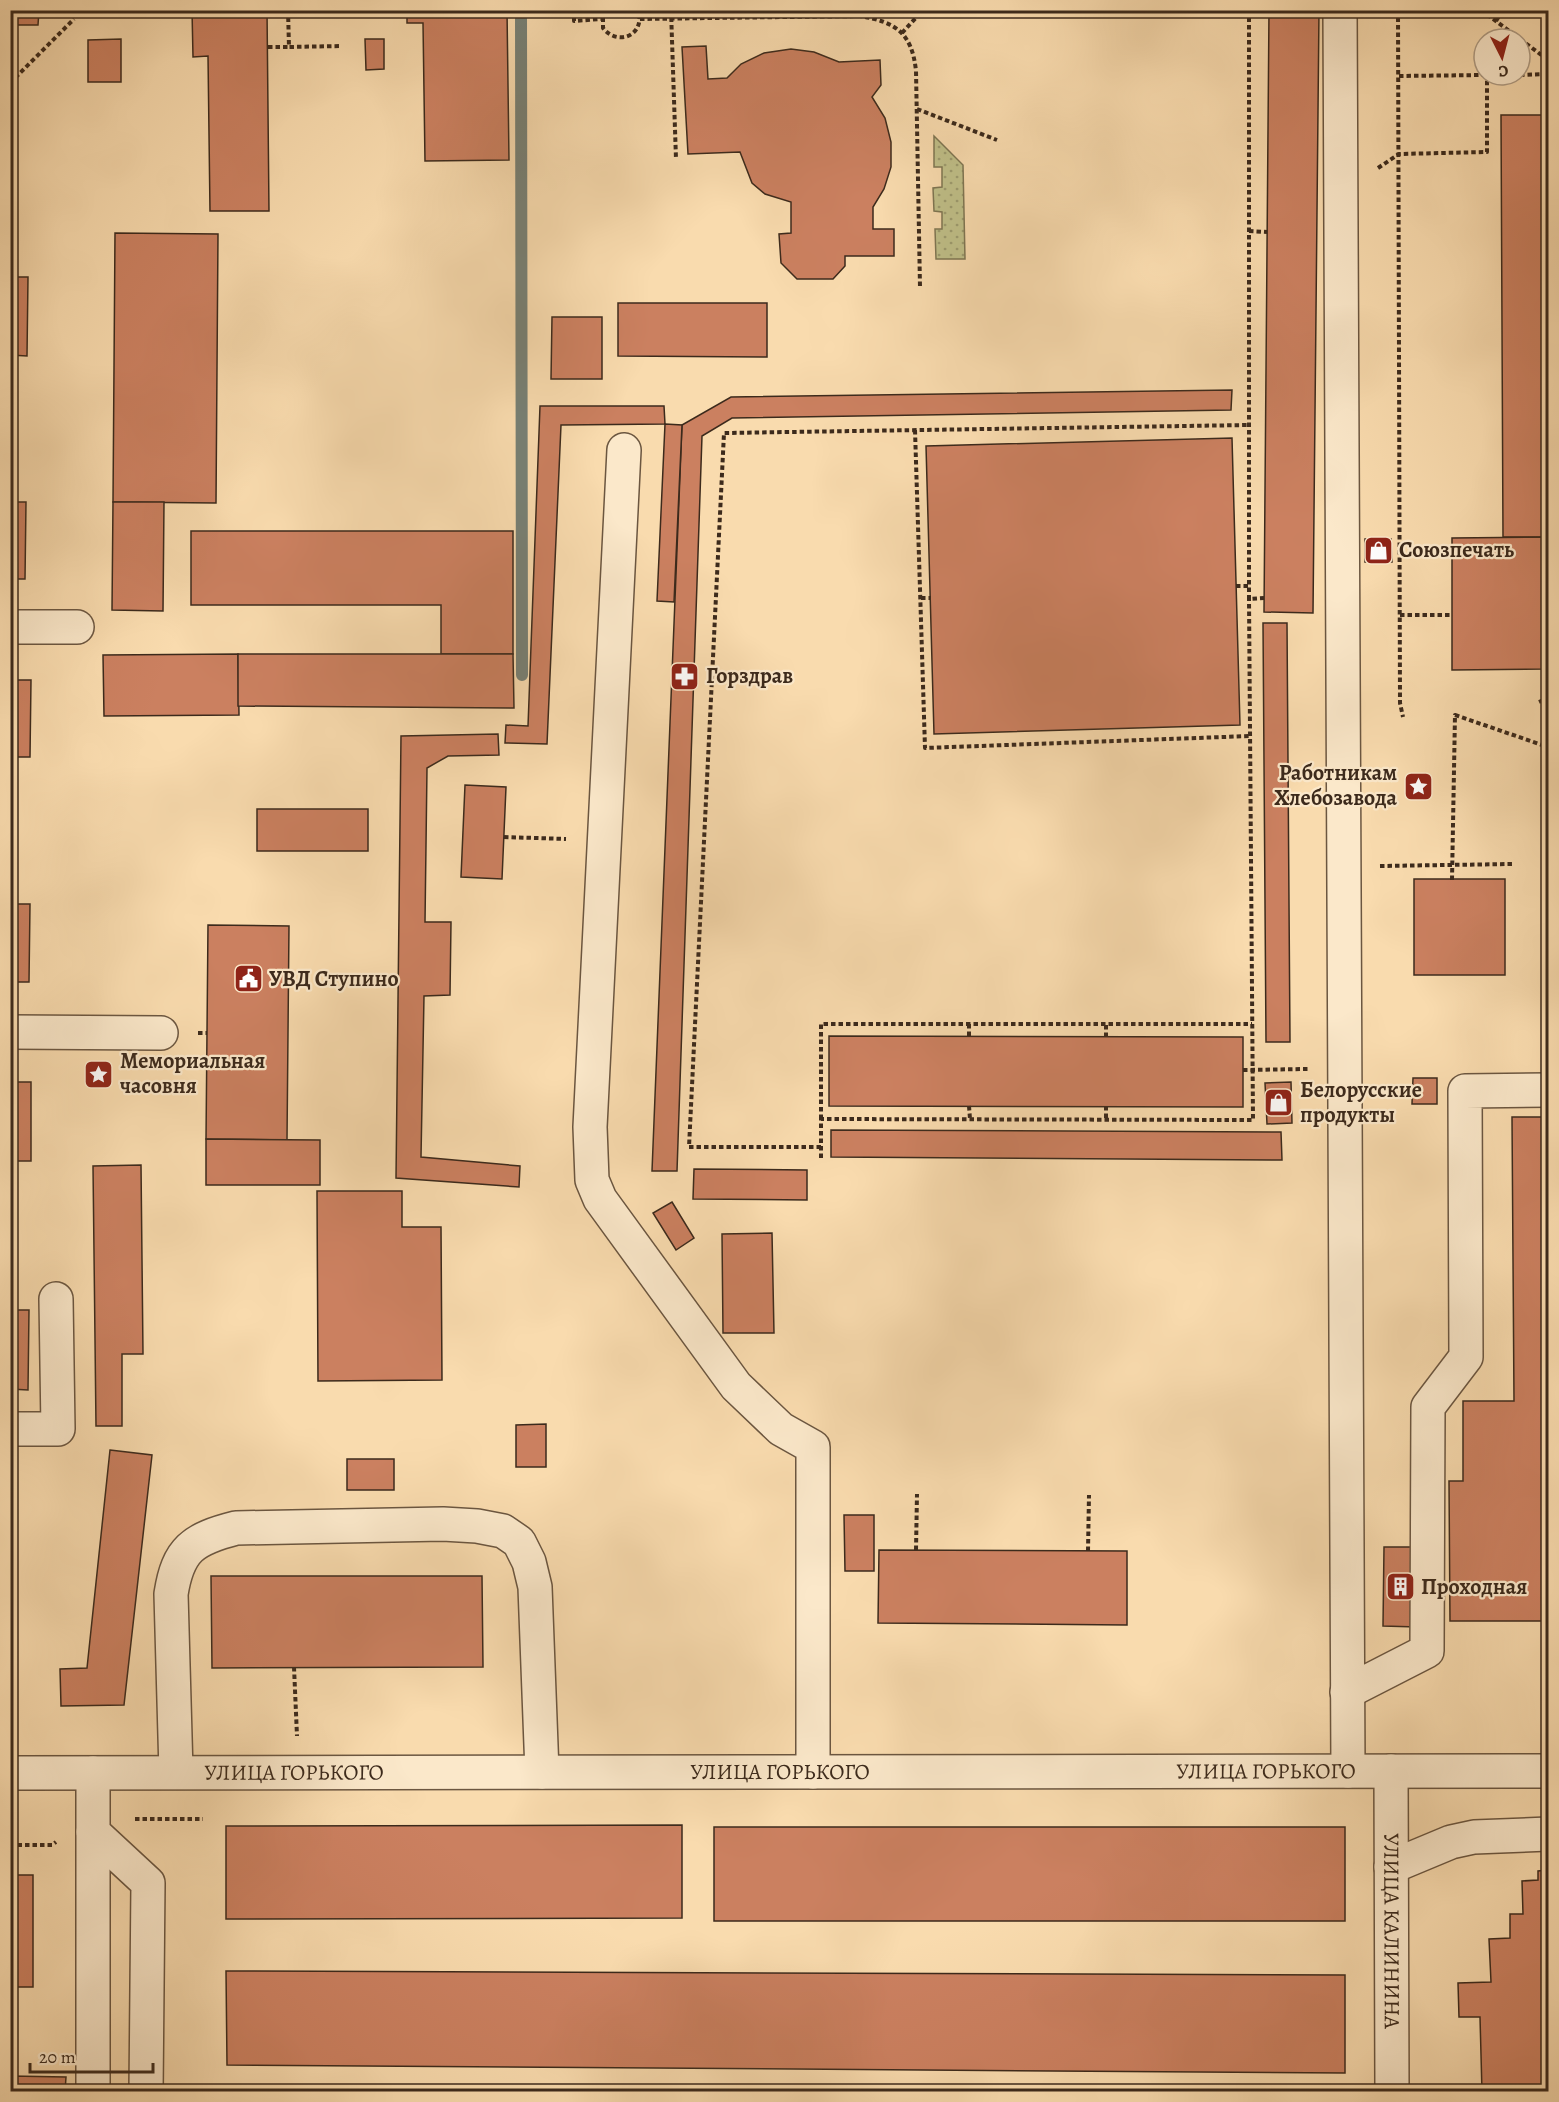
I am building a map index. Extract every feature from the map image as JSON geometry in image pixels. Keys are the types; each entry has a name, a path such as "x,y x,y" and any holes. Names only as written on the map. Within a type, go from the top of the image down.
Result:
{"street":[{"path":"1340,10 1348,1771"},
{"path":"624,450 590,1126 592,1180 600,1199 736,1386 781,1429 813,1447 813,1772"},
{"path":"10,627 77,627"},
{"path":"10,1032 161,1033"},
{"path":"1347,1692 1427,1651 1428,1407 1466,1358 1465,1090 1548,1090"},
{"path":"10,1429 58,1429 56,1299"},
{"path":"176,1772 171,1594 175,1569 189,1547 209,1535 236,1528 443,1524 503,1531 519,1542 529,1562 535,1587 542,1772"},
{"name":"УЛИЦА КАЛИНИНА","path":"1390,1771 1392,2091"},
{"name":"УЛИЦА ГОРЬКОГО","path":"10,1773 1548,1772"},
{"path":"93,1773 93,2091"},
{"path":"93,1832 148,1883 146,2091"},
{"path":"1391,1867 1451,1842 1474,1837 1548,1834"}],"path":[{"path":"288,10 289,47"},
{"path":"574,10 574,21 601,19"},
{"path":"603,10 601,19 607,33 618,38 631,36 640,19 638,10"},
{"path":"671,10 676,159"},
{"path":"824,10 825,17"},
{"path":"902,33 923,10"},
{"path":"821,1119 1253,1120 1249,599 1249,10"},
{"path":"1398,10 1400,703 1403,717"},
{"path":"1481,10 1504,27"},
{"path":"1496,21 1503,10"},
{"path":"640,19 860,16 878,19 902,33 914,55 920,287"},
{"path":"10,83 74,19"},
{"path":"268,47 341,46"},
{"path":"1532,48 1548,60"},
{"path":"1532,75 1548,74"},
{"path":"1399,76 1472,75"},
{"path":"1399,154 1487,152 1486,87"},
{"path":"917,109 997,140"},
{"path":"1249,231 1268,231"},
{"path":"821,1147 689,1146 724,433 1249,425"},
{"path":"915,430 926,748 1250,736"},
{"path":"1236,586 1249,586"},
{"path":"921,598 931,597"},
{"path":"1249,599 1264,598"},
{"path":"1400,615 1451,615"},
{"path":"1539,702 1548,699"},
{"path":"1452,880 1455,715 1548,747"},
{"path":"504,837 604,840"},
{"path":"1372,867 1512,864"},
{"path":"821,1158 821,1024 1252,1024"},
{"path":"969,1024 969,1036"},
{"path":"1106,1024 1106,1037"},
{"path":"821,1068 829,1068"},
{"path":"1243,1070 1345,1069"},
{"path":"969,1106 970,1119"},
{"path":"1106,1106 1106,1120"},
{"path":"916,1494 916,1550"},
{"path":"1088,1551 1089,1495"},
{"path":"294,1667 297,1743"}],"green space":[{"path":"934,136 963,165 965,259 936,259 935,229 942,229 942,212 934,211 933,188 942,187 942,167 934,167"}],"building":[{"path":"10,10 39,10 38,25 10,25"},
{"path":"192,10 267,10 269,211 210,211 208,56 193,57"},
{"path":"407,10 507,10 509,160 425,161 423,23 407,23"},
{"path":"1269,10 1319,10 1313,613 1264,612"},
{"path":"121,39 121,82 88,82 88,40"},
{"path":"365,39 384,39 384,69 366,70"},
{"path":"706,46 708,79 727,78 741,64 764,53 791,49 814,52 839,62 880,60 881,85 872,97 885,118 891,142 891,167 884,189 873,207 873,229 894,229 894,256 845,256 845,266 833,279 797,279 781,263 779,234 791,233 791,202 765,194 752,183 740,152 688,154 682,47"},
{"path":"1501,115 1548,115 1548,537 1503,537"},
{"path":"115,233 218,234 216,503 113,502"},
{"path":"10,277 28,277 27,356 10,355"},
{"path":"618,303 767,303 767,357 618,356"},
{"path":"552,317 602,317 602,379 551,379"},
{"path":"1232,390 1231,410 732,418 702,436 677,1171 652,1171 682,425 731,397"},
{"path":"540,406 664,406 665,424 561,425 547,744 505,743 506,725 528,726"},
{"path":"665,424 682,425 674,602 657,601"},
{"path":"1232,438 1240,725 934,734 926,446"},
{"path":"10,502 26,502 25,579 10,579"},
{"path":"113,502 164,502 163,611 112,610"},
{"path":"191,531 513,531 513,654 441,654 441,605 191,605"},
{"path":"1543,537 1544,669 1452,670 1452,538"},
{"name":"Союзпечать","path":"1365,539 1391,539 1392,562 1365,562"},
{"path":"1263,623 1287,623 1290,1042 1266,1042"},
{"path":"238,654 239,715 104,716 103,655"},
{"path":"238,654 513,654 514,708 238,706"},
{"path":"10,680 31,680 30,757 10,757"},
{"path":"498,734 499,755 448,756 427,768 425,922 451,922 450,995 424,996 421,1157 520,1166 519,1187 396,1178 401,736"},
{"path":"465,785 506,787 502,879 461,877"},
{"path":"257,809 368,809 368,851 257,851"},
{"path":"1414,879 1505,879 1505,975 1414,975"},
{"path":"10,904 30,904 29,982 10,982"},
{"name":"УВД Ступино","path":"208,925 289,926 287,1140 206,1139"},
{"path":"829,1036 1243,1037 1243,1107 829,1106"},
{"path":"1413,1078 1437,1078 1437,1104 1412,1104"},
{"path":"10,1082 31,1082 31,1161 10,1161"},
{"name":"Белорусские продукты","path":"1291,1082 1292,1123 1267,1124 1265,1083"},
{"path":"1512,1117 1548,1117 1548,1621 1450,1621 1449,1481 1463,1481 1463,1401 1514,1401"},
{"path":"831,1130 1281,1132 1282,1160 831,1157"},
{"path":"206,1139 320,1140 320,1185 206,1185"},
{"path":"141,1165 143,1354 122,1354 122,1426 96,1426 93,1166"},
{"path":"694,1169 807,1170 807,1200 693,1199"},
{"path":"317,1191 402,1191 402,1227 441,1227 442,1380 318,1381"},
{"path":"672,1202 694,1238 676,1250 653,1213"},
{"path":"772,1233 774,1333 723,1333 722,1234"},
{"path":"10,1310 29,1310 28,1390 10,1389"},
{"path":"546,1424 546,1467 516,1467 516,1425"},
{"path":"110,1450 152,1455 124,1705 61,1706 60,1669 87,1668"},
{"path":"347,1459 394,1459 394,1490 347,1490"},
{"path":"844,1515 874,1515 874,1571 845,1571"},
{"name":"Проходная","path":"1384,1547 1417,1547 1417,1627 1383,1626"},
{"path":"879,1550 1127,1551 1127,1625 878,1623"},
{"path":"211,1576 482,1576 483,1667 212,1668"},
{"path":"682,1825 682,1918 226,1919 226,1826"},
{"path":"714,1827 1345,1827 1345,1921 714,1921"},
{"path":"1548,1870 1548,2092 1482,2092 1480,2017 1459,2017 1458,1983 1491,1982 1489,1939 1510,1938 1510,1914 1523,1914 1522,1881 1538,1880 1538,1871"},
{"path":"10,1875 33,1875 33,1987 10,1987"},
{"path":"226,1971 1345,1975 1345,2073 227,2065"},
{"path":"10,2076 66,2077 65,2092 10,2092"}],"waterway":[{"path":"521,10 522,675"}],"place":[{"name":"Союзпечать","path":"1378,550"},
{"name":"Горздрав","path":"685,676"},
{"name":"Работникам Хлебозавода","path":"1418,786"},
{"name":"УВД Ступино","path":"248,979"},
{"name":"Мемориальная часовня","path":"99,1074"},
{"name":"Белорусские продукты","path":"1279,1103"},
{"name":"Проходная","path":"1400,1587"}]}
